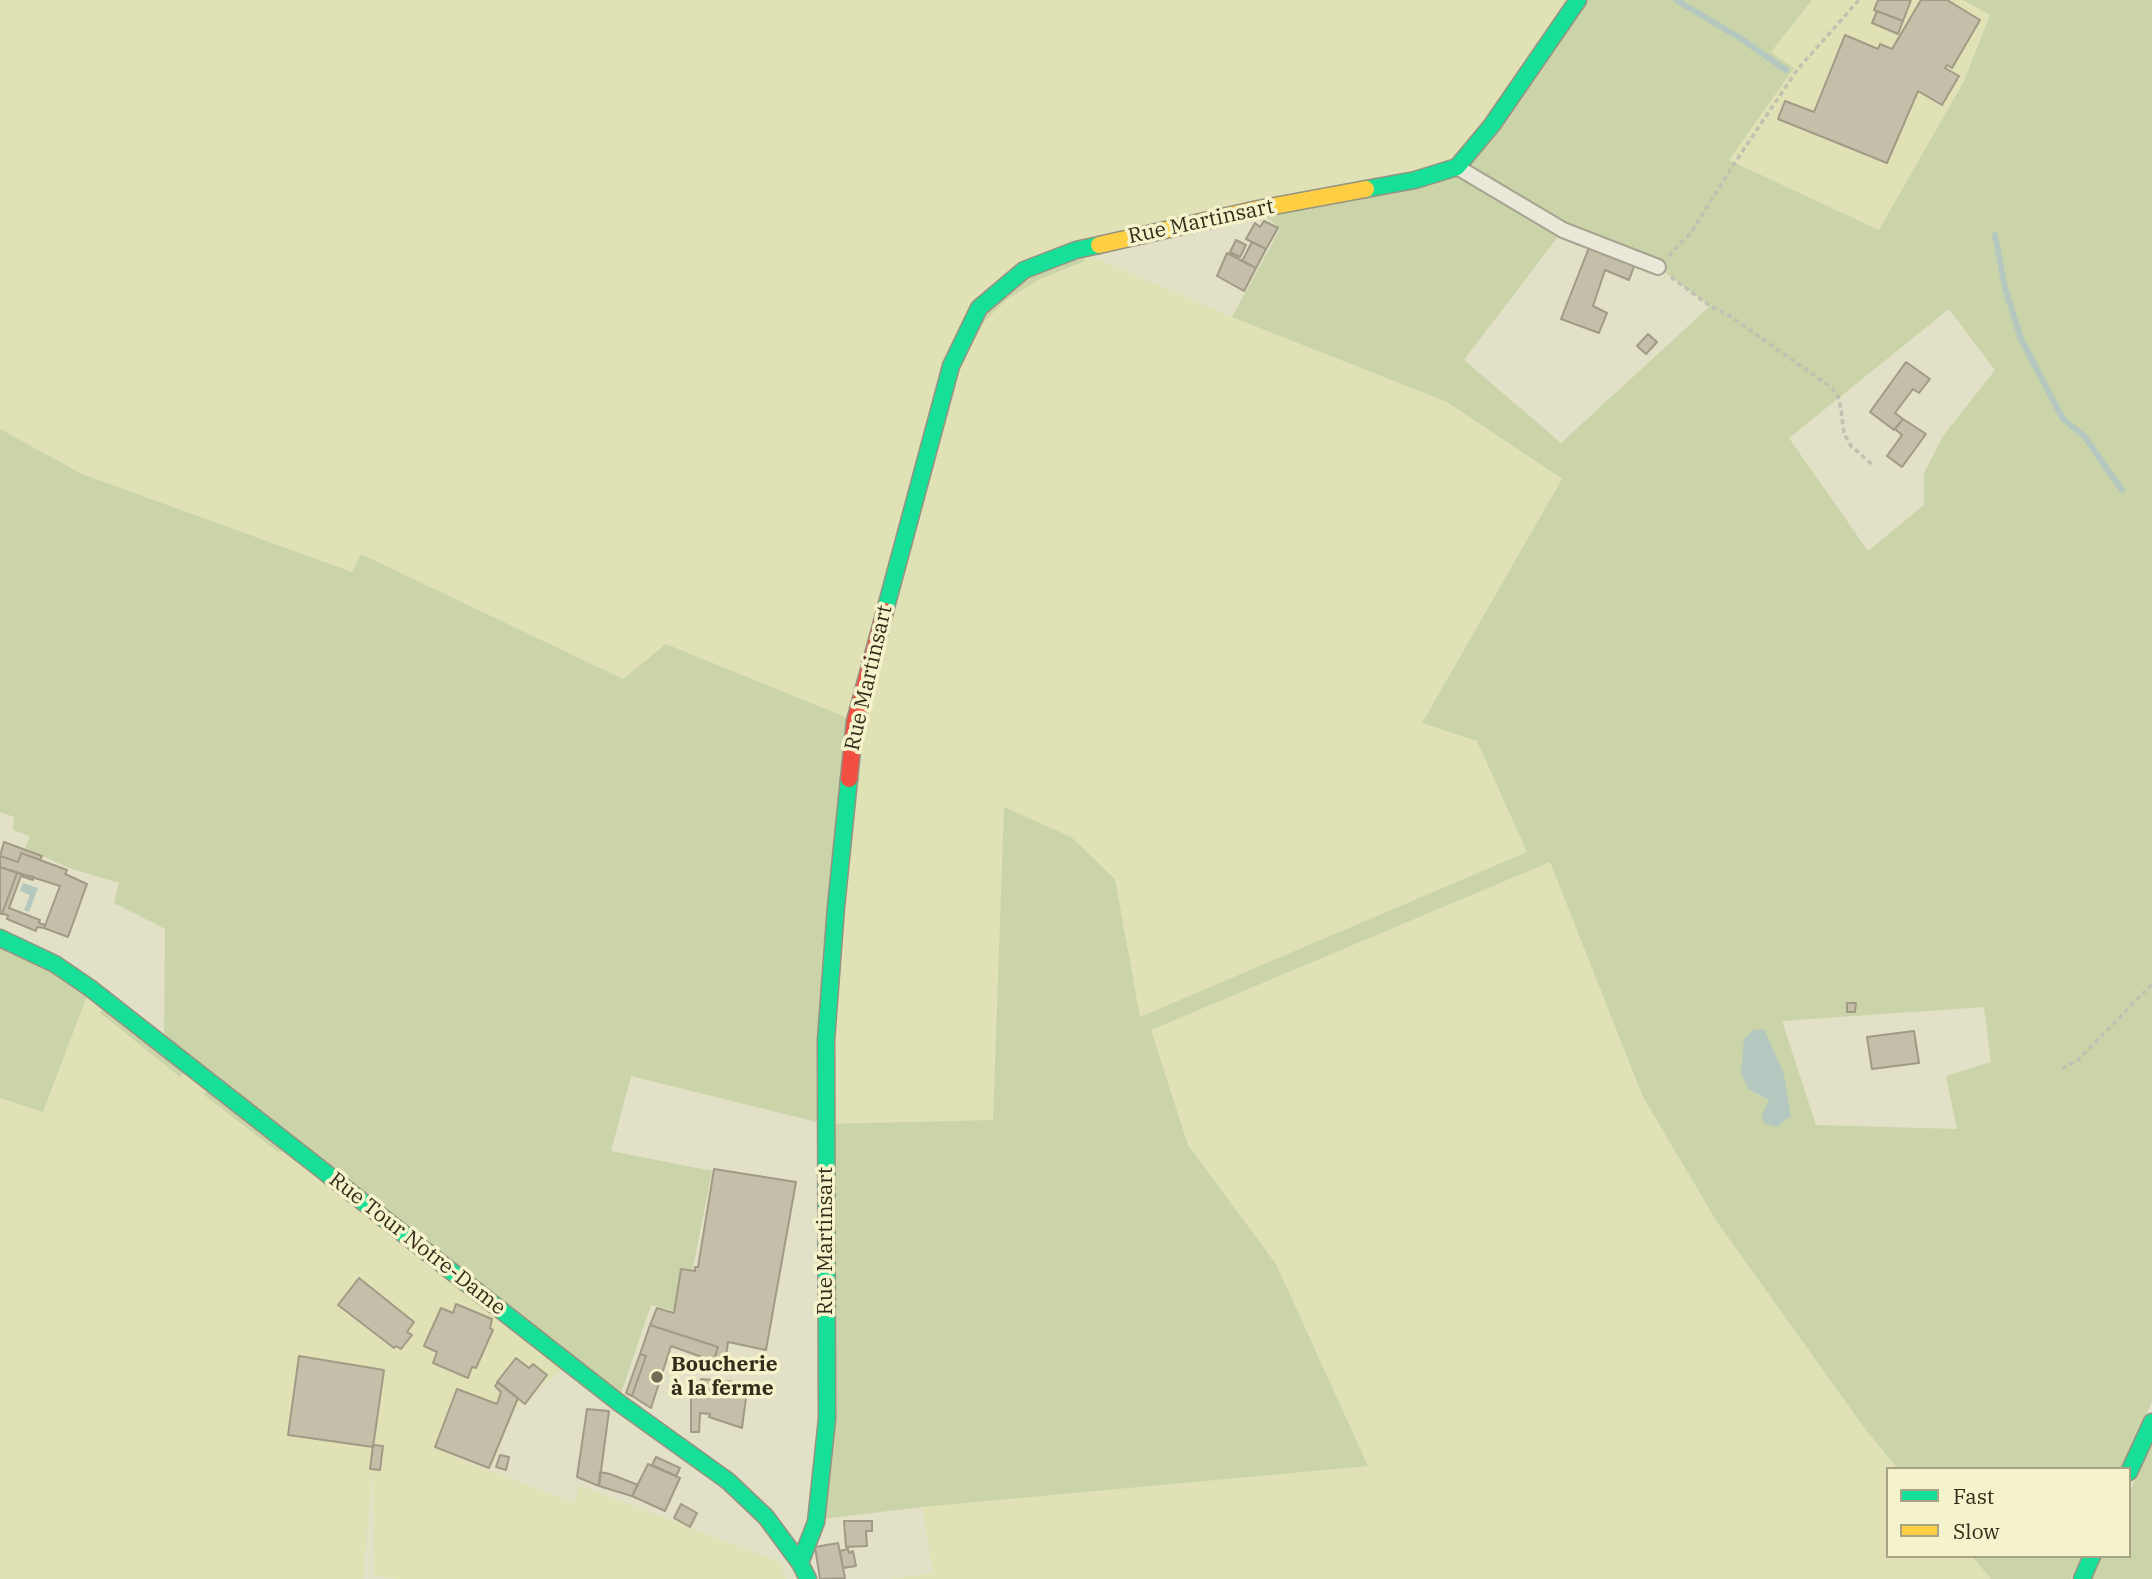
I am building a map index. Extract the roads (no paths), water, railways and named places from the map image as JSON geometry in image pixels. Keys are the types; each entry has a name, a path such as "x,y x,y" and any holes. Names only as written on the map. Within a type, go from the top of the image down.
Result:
{"street":[{"path":"1578,0 1492,125 1457,167 1563,230 1658,267"},
{"name":"Rue Martinsart","path":"800,1563 816,1522 827,1419 826,1040 855,720 951,366 979,308 1024,270 1076,250 1258,209 1415,180 1457,167"},
{"name":"Rue Tour Notre-Dame","path":"0,938 55,964 90,988 618,1402 729,1481 766,1517 800,1563 808,1579"},
{"path":"2131,1468 2152,1422"},
{"path":"2082,1579 2091,1558"}],"waterway":[{"path":"1676,0 1740,38 1786,70"},
{"path":"1995,235 2005,288 2021,339 2063,419 2084,436 2122,490"}],"place":[{"name":"Boucherie à la ferme","path":"657,1377"}]}
